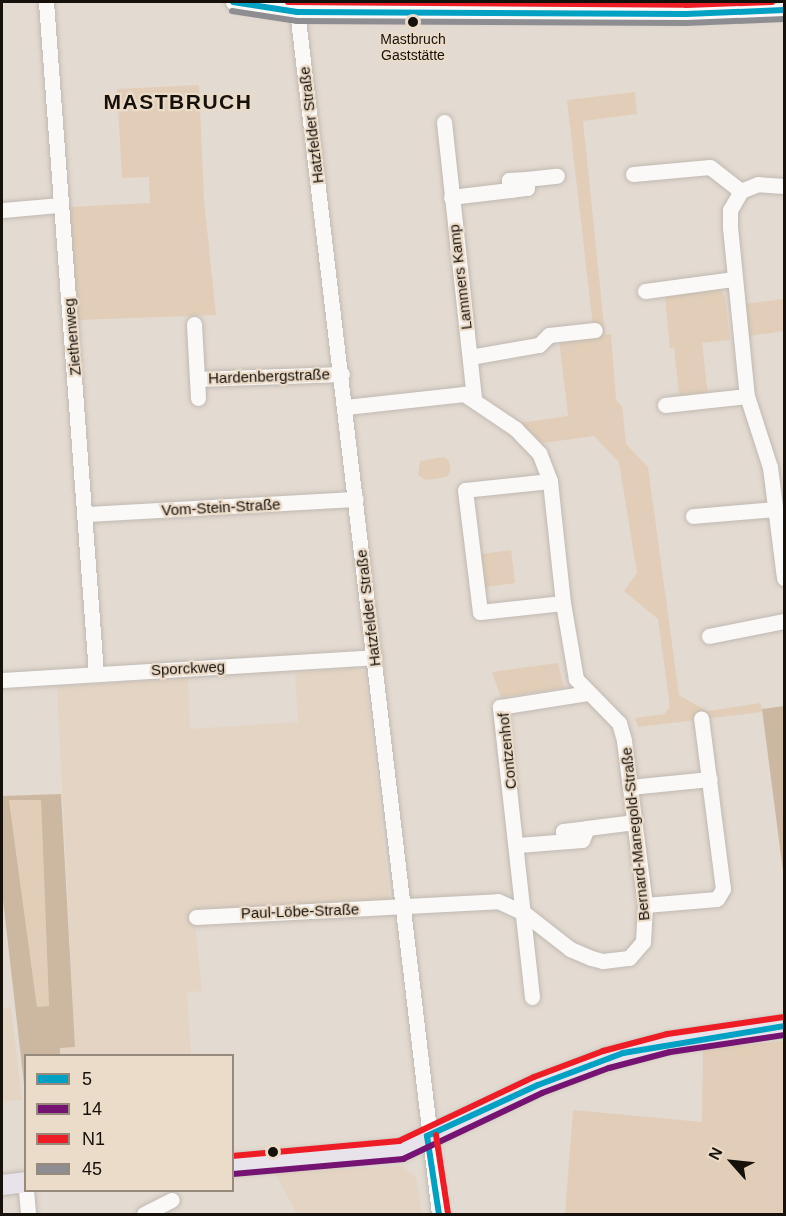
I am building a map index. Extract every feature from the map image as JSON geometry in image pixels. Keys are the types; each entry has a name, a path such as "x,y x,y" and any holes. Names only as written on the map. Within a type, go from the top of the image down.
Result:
{"main road":[{"path":"234,1165 390,1152 538,1085 623,1053 703,1037 784,1026"},
{"path":"2,1185 24,1182"}],"street":[{"name":"Ziethenweg","path":"46,2 59,205 86,514 96,673"},
{"path":"232,2 297,7 686,14 784,10"},
{"name":"Hatzfelder Straße","path":"297,7 346,407 427,1136 439,1215"},
{"name":"Lammers Kamp","path":"444,122 474,398"},
{"path":"633,174 710,167 741,191"},
{"path":"451,197 510,190 509,180 557,176"},
{"path":"784,186 758,184 741,191 730,210 734,279 747,396 770,467 784,578"},
{"path":"2,210 59,205"},
{"path":"645,291 734,279"},
{"name":"Hardenbergstraße","path":"194,324 198,398"},
{"path":"470,357 539,345 549,335 595,330"},
{"name":"Hardenbergstraße","path":"197,379 342,374"},
{"path":"346,407 455,393 474,398"},
{"path":"666,405 747,396"},
{"name":"Bernard-Manegold-Straße","path":"403,908 498,901 524,913 570,949 603,961 629,958 643,942 645,905 630,787 619,723 576,679 571,663 550,481 537,449 474,398"},
{"path":"550,481 465,490 480,612 563,603"},
{"name":"Vom-Stein-Straße","path":"86,514 356,499"},
{"path":"693,516 774,509"},
{"path":"709,636 784,621"},
{"name":"Sporckweg","path":"2,680 374,657"},
{"name":"Contzenhof","path":"524,913 518,845 500,707 588,693"},
{"path":"645,905 717,899 723,889 701,718"},
{"path":"630,787 710,779"},
{"path":"518,845 582,840 587,828 635,822"},
{"name":"Paul-Löbe-Straße","path":"196,917 403,908"},
{"path":"524,913 532,997"},
{"path":"26,1192 28,1215"},
{"path":"144,1215 174,1202"}],"shaded area":[{"path":"199,85 204,200 216,315 76,320 69,207 150,203 149,177 122,178 117,89"},
{"path":"635,92 637,114 583,121 605,335 611,334 616,400 622,406 626,444 648,467 679,695 707,711 761,703 762,712 638,727 635,718 664,714 670,707 658,619 624,591 637,573 619,462 594,436 543,443 519,423 568,416 559,339 594,335 567,100"},
{"path":"718,288 725,296 730,340 702,343 708,395 684,398 679,393 674,348 670,348 665,299 667,294"},
{"path":"784,299 784,331 749,336 745,304"},
{"path":"444,457 449,461 451,470 447,477 426,480 418,475 420,461"},
{"path":"511,550 515,583 485,587 481,554"},
{"path":"558,663 564,688 501,697 492,672"},
{"path":"352,668 365,672 391,915 195,924 202,991 187,992 191,1054 60,1054 59,1048 75,1046 57,687 188,678 190,729 298,722 295,673"},
{"path":"784,706 784,879 762,709"},
{"path":"61,794 75,1047 60,1048 60,1054 24,1054 24,1084 2,891 2,796","holes":["9,800 41,800 49,1006 37,1007"]},
{"path":"9,799 41,800 49,1006 37,1007"},
{"path":"2,1008 11,1008 22,1100 2,1101"},
{"path":"784,1041 784,1214 565,1214 573,1110 702,1122 703,1049"},
{"path":"402,1166 416,1178 422,1214 297,1214 275,1173"}],"transit line":[{"name":"5","path":"233,2 297,12 686,14 784,10"},
{"name":"N1","path":"288,2 686,5 772,2"},
{"name":"45","path":"232,11 297,21 686,23 784,19"},
{"name":"N1","path":"234,1156 399,1141 534,1077 603,1051 667,1034 783,1017"},
{"name":"5","path":"427,1136 538,1085 623,1053 784,1026"},
{"name":"14","path":"234,1174 403,1159 542,1093 609,1068 670,1052 784,1035"},
{"name":"N1","path":"436,1135 448,1213"},
{"name":"5","path":"427,1136 439,1214"}],"place":[{"name":"Mastbruch Gaststätte","path":"413,22"}],"district":[{"name":"MASTBRUCH","path":"178,102"}]}
